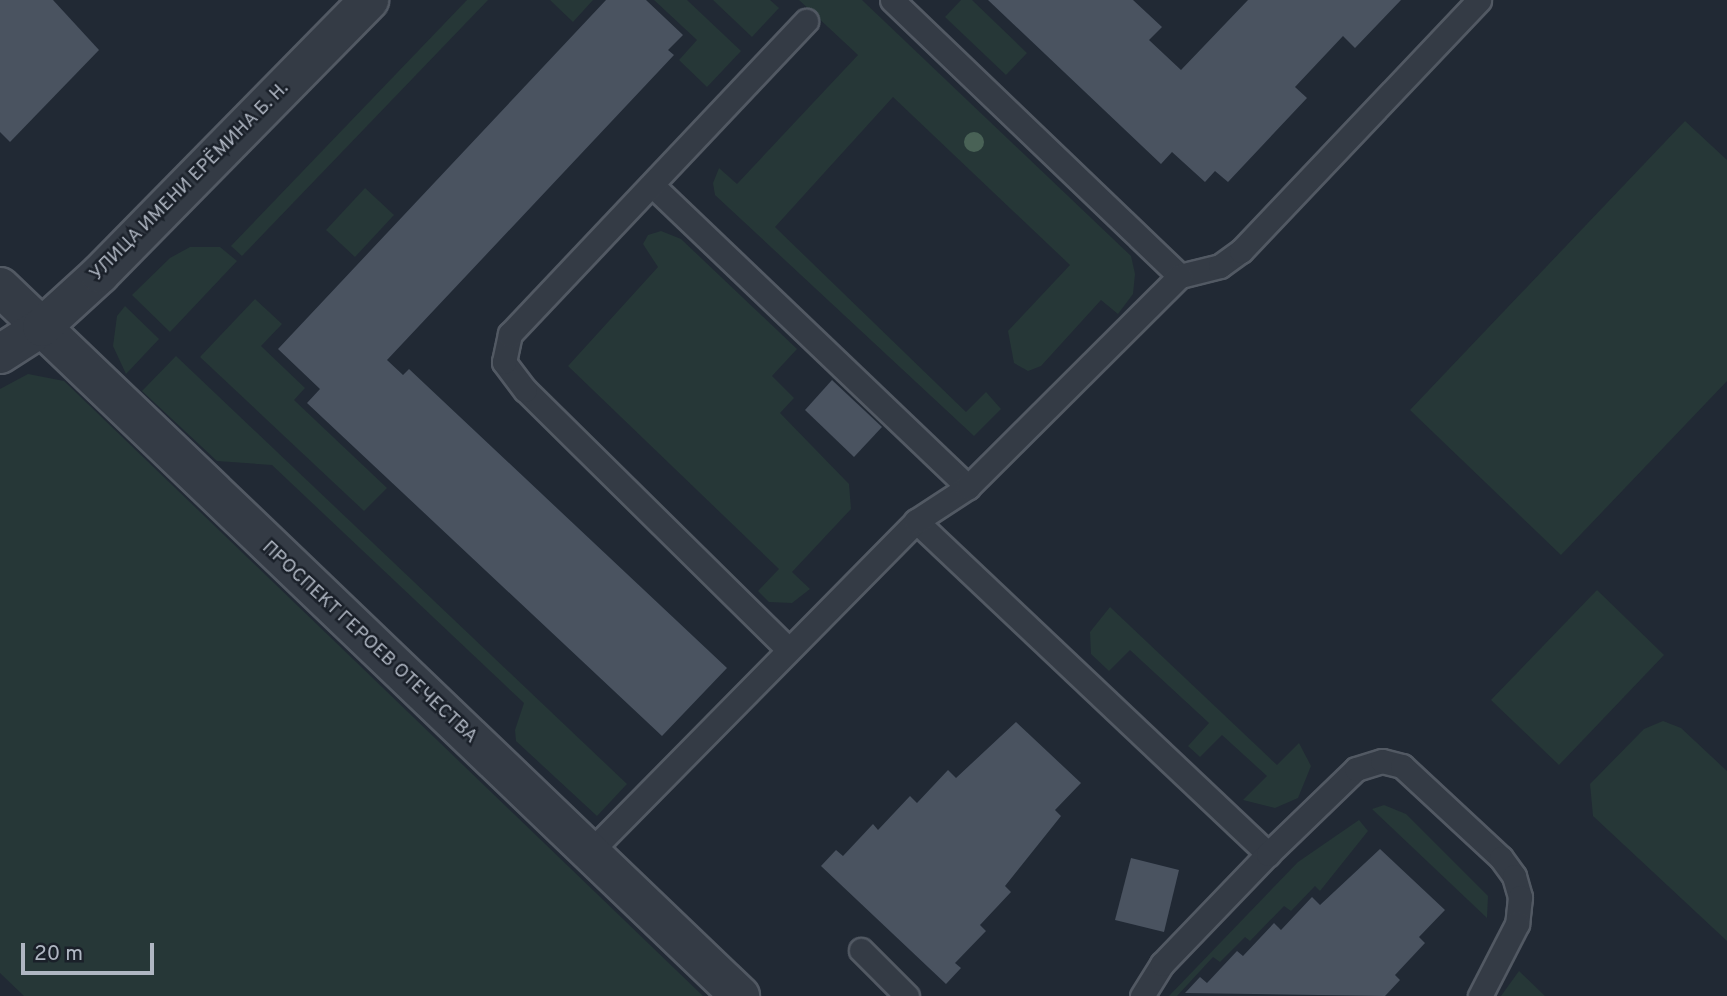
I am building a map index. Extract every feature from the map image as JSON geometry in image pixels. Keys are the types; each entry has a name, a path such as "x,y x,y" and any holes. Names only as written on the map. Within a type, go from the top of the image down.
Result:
{"street":[{"name":"УЛИЦА ИМЕНИ ЕРЁМИНА Б. Н.","path":"0,354 42,327 100,274 369,0"},
{"name":"ПРОСПЕКТ ГЕРОЕВ ОТЕЧЕСТВА","path":"0,288 42,327 112,400 740,996"}],"lane":[{"path":"892,0 1180,276"},
{"path":"590,852 916,521 968,487 1180,276 1220,266 1241,251 1479,0"},
{"path":"788,649 525,390 504,362 510,334 806,20"},
{"path":"652,185 968,487"},
{"path":"916,521 1268,854"},
{"path":"1142,996 1162,964 1268,854 1356,769 1382,761 1402,766 1501,858 1514,876 1520,897 1517,924 1480,996"},
{"path":"861,950 906,996"}],"shaded area":[{"path":"467,0 488,0 242,256 231,246"},
{"path":"550,0 593,0 573,22"},
{"path":"654,0 687,0 741,51 707,87 679,60 697,40"},
{"path":"713,0 770,0 779,8 752,37"},
{"path":"799,0 862,0 1131,256 1135,274 1133,294 1118,314 1101,300 1041,366 1028,371 1014,363 1008,331 1070,265 893,97 775,227 966,412 986,392 1001,409 974,436 715,195 713,183 719,168 737,184 858,55"},
{"path":"961,0 972,0 1027,53 1006,75 945,17"},
{"path":"1685,121 1727,160 1727,381 1561,555 1410,410"},
{"path":"365,188 394,215 355,257 326,230"},
{"path":"661,231 681,239 797,349 772,376 794,398 780,413 849,484 851,509 792,572 810,589 792,603 769,602 758,591 779,569 568,366 658,267 643,244 648,235"},
{"path":"190,247 220,247 237,261 170,332 132,295 170,258"},
{"path":"255,299 282,324 261,346 305,388 294,400 387,488 364,511 200,357"},
{"path":"125,306 159,339 126,374 113,346 117,316"},
{"path":"176,356 627,784 597,816 516,741 515,730 524,703 272,465 217,461 142,391"},
{"path":"28,374 64,381 703,996 24,996 0,973 0,389"},
{"path":"1597,590 1664,655 1559,765 1491,700"},
{"path":"1110,607 1277,765 1299,743 1311,766 1298,798 1275,808 1243,800 1267,776 1222,735 1200,757 1188,746 1209,723 1130,650 1109,671 1091,654 1090,632"},
{"path":"1663,721 1681,728 1727,771 1727,941 1593,816 1590,784 1644,729"},
{"path":"1384,805 1406,814 1488,896 1487,918 1372,809"},
{"path":"1359,820 1368,831 1320,891 1315,886 1291,911 1284,906 1250,941 1245,937 1220,962 1213,957 1177,996 1169,996 1298,862"},
{"path":"1519,971 1545,996 1501,996"}],"building":[{"path":"0,0 53,0 99,50 10,142 0,132"},
{"path":"606,0 646,0 683,35 668,50 674,55 387,360 403,375 409,369 727,668 662,736 307,403 320,389 278,349"},
{"path":"988,0 1133,0 1162,27 1149,40 1181,70 1248,0 1401,0 1355,48 1343,36 1295,87 1307,98 1228,182 1215,171 1205,182 1172,152 1161,164"},
{"path":"832,380 882,427 854,457 805,410"},
{"path":"1016,722 1081,783 1055,810 1061,816 1005,886 1011,892 980,925 986,931 955,963 961,968 946,984 821,866 836,850 843,856 873,824 878,830 910,796 917,803 948,770 956,778"},
{"path":"1380,849 1445,910 1419,937 1425,943 1395,975 1400,980 1385,996 1185,993 1200,977 1207,983 1237,951 1243,956 1274,923 1281,930 1312,897 1320,905"},
{"path":"1131,858 1179,870 1164,932 1115,920"}]}
